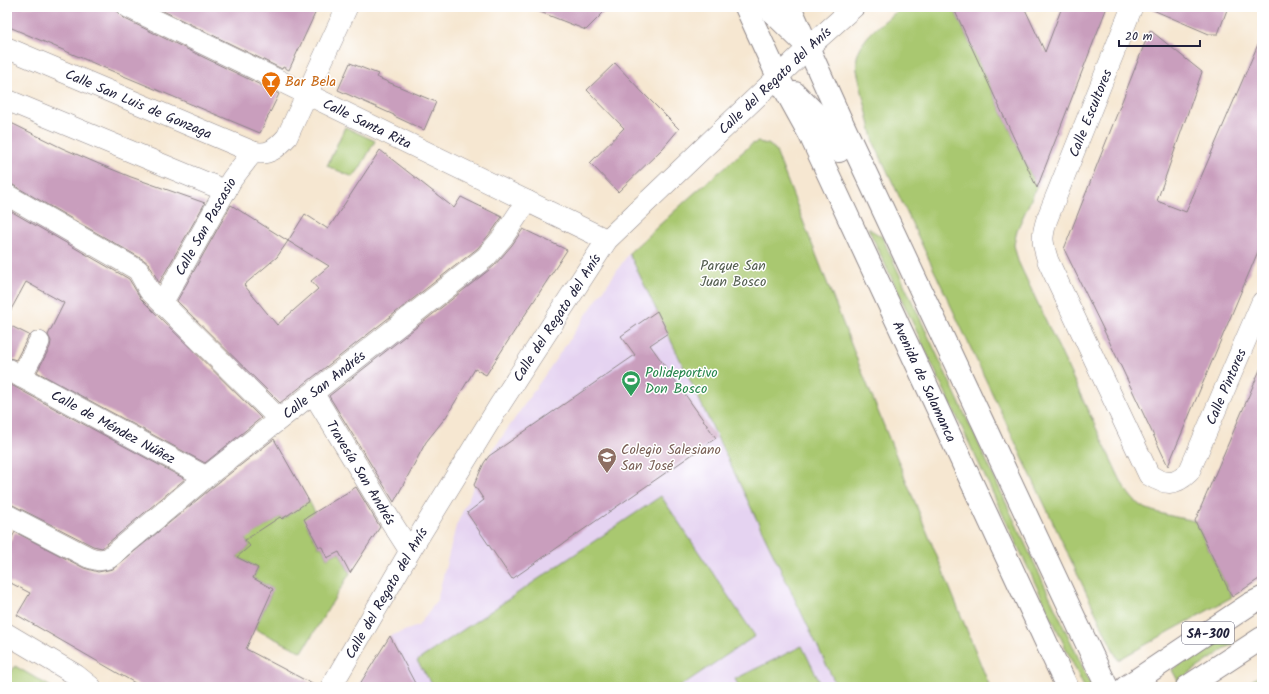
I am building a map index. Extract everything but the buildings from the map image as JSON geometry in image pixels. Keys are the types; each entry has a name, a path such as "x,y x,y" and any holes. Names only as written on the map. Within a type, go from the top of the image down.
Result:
{"main road":[{"name":"Avenida de Salamanca","path":"746,7 778,77 813,142 1067,687"},
{"name":"Avenida de Salamanca","path":"767,7 809,47"},
{"name":"Avenida de Salamanca","path":"790,7 839,116 1107,687"},
{"name":"Avenida de Salamanca","path":"778,77 826,124 865,203 892,228"},
{"name":"SA-300","path":"1126,687 1250,604 1262,598"},
{"name":"SA-300","path":"1187,687 1262,638"}],"street":[{"name":"Calle Santa Rita","path":"128,7 607,240"},
{"name":"Calle San Pascasio","path":"162,303 232,179 262,152 287,137 347,7"},
{"name":"Calle del Regato del Anís","path":"331,687 410,551 498,406 607,240 809,47 854,7"},
{"name":"Calle Escultores","path":"1132,7 1047,219 1043,233 1043,245 1048,260 1148,475 1159,482 1172,483 1181,480 1189,472"},
{"name":"Calle San Luis de Gonzaga","path":"7,48 262,152"},
{"path":"7,100 226,191"},
{"path":"7,195 138,270 149,290 279,419"},
{"name":"Calle San Andrés","path":"7,515 88,557 96,560 109,558 206,477 486,257 503,236 527,201"},
{"name":"Calle Pintores","path":"1189,472 1262,302"},
{"name":"Calle de Méndez Núñez","path":"39,342 14,373 206,477"},
{"name":"Travesía San Andrés","path":"313,393 410,551"},
{"path":"7,634 76,675 91,687"}],"shaded area":[{"name":"Colegio Salesiano San José","path":"629,253 837,687 357,687 390,636 418,626 437,600 456,526 484,463"}],"green space":[{"path":"903,7 953,7 1033,179 1042,175 1017,230 1014,245 1018,261 1120,479 1134,500 1146,509 1195,521 1232,597 1118,660 874,143 857,70 857,57 869,35"},
{"path":"345,127 375,141 360,168 353,177 327,166"},
{"name":"Parque San Juan Bosco","path":"758,142 768,144 775,149 858,362 990,687 837,687 629,253 691,196 752,144"},
{"path":"868,228 882,237 1092,687 1084,687"},
{"path":"661,496 755,636 679,687 434,687 417,661"},
{"path":"308,499 318,518 307,525 319,547 322,547 327,558 339,552 350,573 302,652 255,629 273,589 253,578 258,568 237,557 250,546 245,539 280,517 283,519 290,514 289,511"},
{"path":"1227,633 1234,643 1178,681 1172,670"},
{"path":"802,646 822,687 739,687 735,679"},
{"path":"15,666 51,687 7,687 7,680"},
{"path":"1262,674 1262,687 1242,687"}],"place":[{"name":"Bar Bela","path":"271,98"},
{"name":"Polideportivo Don Bosco","path":"631,397"},
{"name":"Colegio Salesiano San José","path":"607,474"}]}
